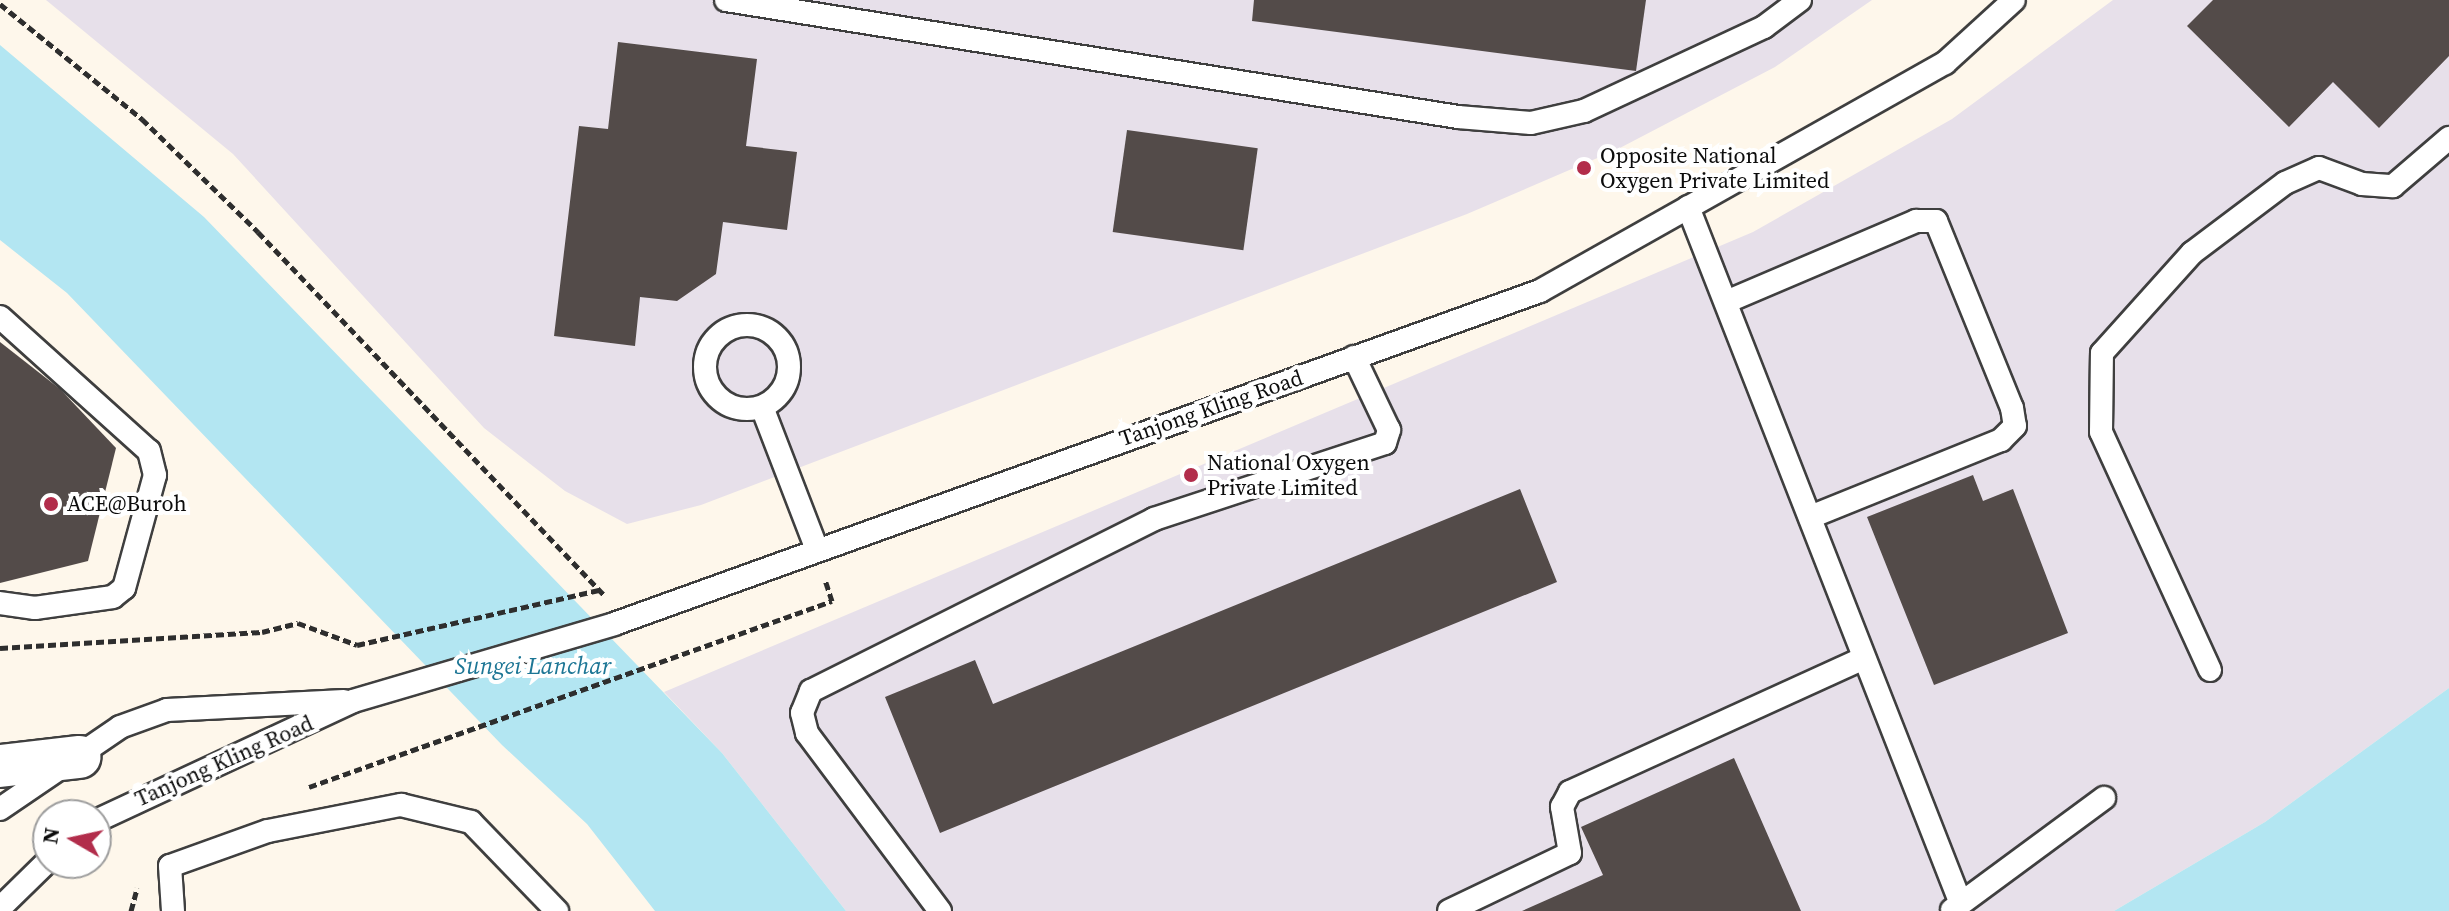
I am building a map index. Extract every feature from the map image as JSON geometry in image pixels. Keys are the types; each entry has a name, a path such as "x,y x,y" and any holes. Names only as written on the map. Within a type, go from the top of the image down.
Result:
{"street":[{"path":"0,766 79,757"}],"lane":[{"path":"726,0 1458,117 1531,123 1584,111 1764,27 1800,0"},
{"name":"Tanjong Kling Road","path":"112,814 353,701 621,621 816,547 1540,291 1945,63 2014,0"},
{"path":"2210,670 2101,432 2102,353 2192,253 2285,183 2319,168 2362,184 2393,186 2449,138"},
{"path":"1688,207 1864,658 1955,905 2104,798"},
{"path":"1726,302 1916,221 1936,221 2012,408 2015,426 2001,440 1810,517"},
{"path":"0,317 149,451 155,475 124,588 113,597 35,608 0,603"},
{"path":"940,911 807,733 802,713 811,691 1154,519 1385,443 1389,430 1354,357"},
{"path":"762,407 816,547"},
{"path":"1449,911 1570,853 1562,807 1570,792 1864,658"},
{"name":"Tanjong Kling Road","path":"0,809 120,727 167,710 353,701"},
{"path":"173,911 170,866 268,831 401,805 471,822 557,911"},
{"path":"0,908 32,877"}],"path":[{"path":"0,4 142,119 258,232 600,590 621,621"},
{"path":"293,793 832,601 816,547"},
{"path":"0,648 262,632 298,623 357,645 600,590"},
{"path":"131,911 142,876"}],"shaded area":[{"path":"46,0 1872,0 1775,67 1616,150 1467,214 701,505 627,524 565,491 484,428 233,154"},
{"name":"National Oxygen Private Limited","path":"2113,0 2449,0 2449,688 2265,822 2114,911 846,911 722,753 664,692 1753,232 1952,119"}],"water":[{"name":"Sungei Lanchar","path":"0,45 204,217 722,753 846,911 655,911 587,824 502,745 67,293 0,240"},
{"path":"2449,688 2449,911 2114,911 2265,822"}],"building":[{"path":"1254,0 1646,0 1636,71 1252,21"},
{"path":"2213,0 2449,0 2449,56 2379,128 2333,82 2289,127 2187,26"},
{"path":"618,42 757,59 746,146 797,152 787,230 723,222 716,274 677,301 640,297 635,346 554,336 579,126 608,129"},
{"path":"1127,130 1258,148 1243,250 1113,232"},
{"name":"ACE@Buroh","path":"0,342 60,389 116,448 88,561 0,583"},
{"path":"1973,475 1983,501 2013,489 2068,633 1934,685 1867,517"},
{"path":"1520,489 1557,582 940,833 885,697 975,660 993,704"},
{"path":"1734,758 1801,911 1522,911 1603,875 1581,827"}],"place":[{"name":"Opposite National Oxygen Private Limited","path":"1584,168"},
{"name":"National Oxygen Private Limited","path":"1191,475"},
{"name":"ACE@Buroh","path":"51,504"}]}
